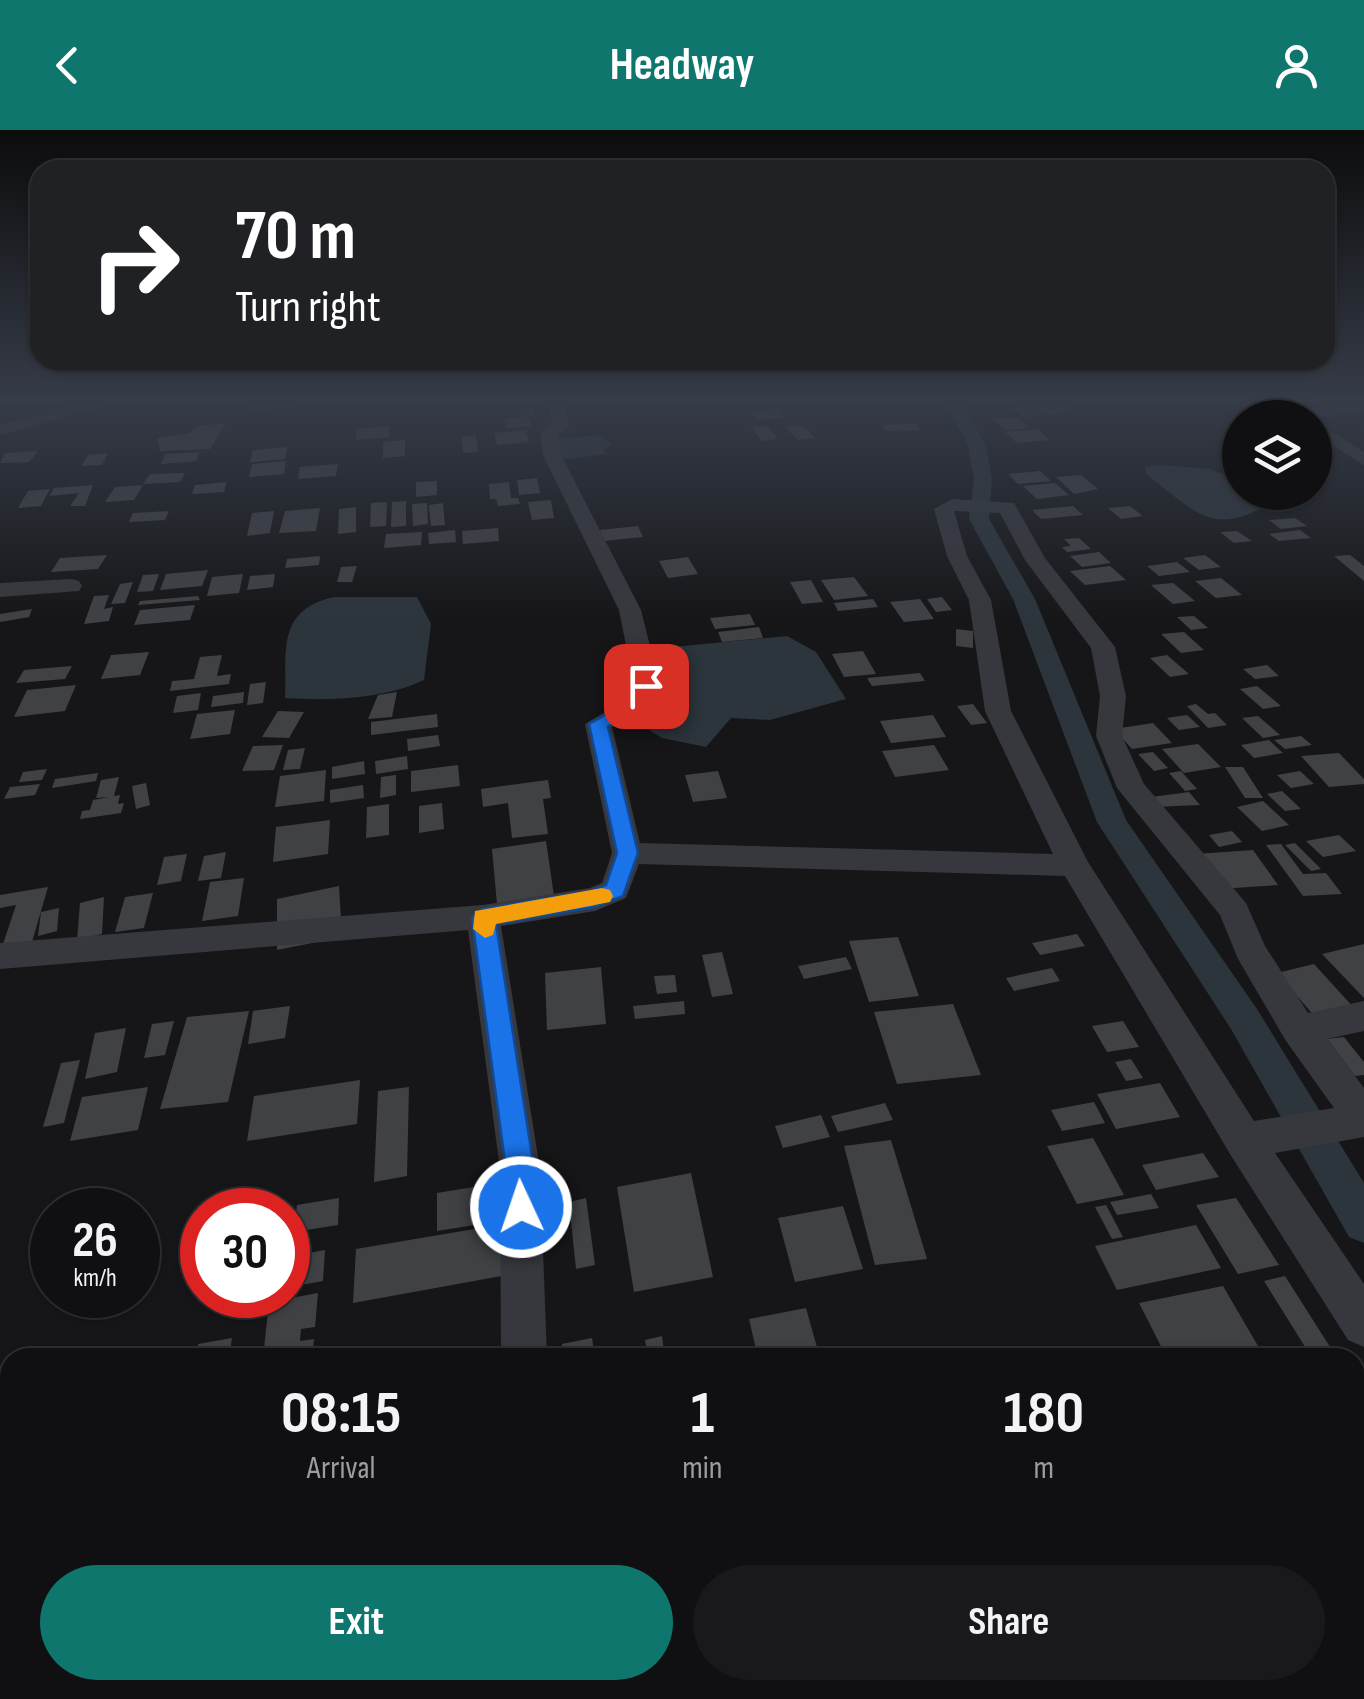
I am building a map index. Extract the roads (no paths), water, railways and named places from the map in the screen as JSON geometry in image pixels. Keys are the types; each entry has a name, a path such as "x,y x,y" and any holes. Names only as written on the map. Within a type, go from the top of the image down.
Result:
{"street":[{"path":"0,956 483,918 594,899 615,890 627,853 598,724 637,704 646,686 630,610 562,474"},
{"path":"1253,1139 1359,1120 1250,950 1235,911 1192,855 1131,788 1109,736 1114,696 1103,646 1036,560 1007,506 952,505 944,509 943,516 957,556 980,600 998,711 1074,865 1253,1139 1364,1324"},
{"path":"0,590 70,586"},
{"path":"627,853 1074,865"},
{"path":"483,918 520,1169 524,1348"},
{"path":"1298,1030 1364,1016"}],"waterway":[{"path":"982,474 979,519 1024,599 1112,822 1244,1019 1364,1222"}]}
